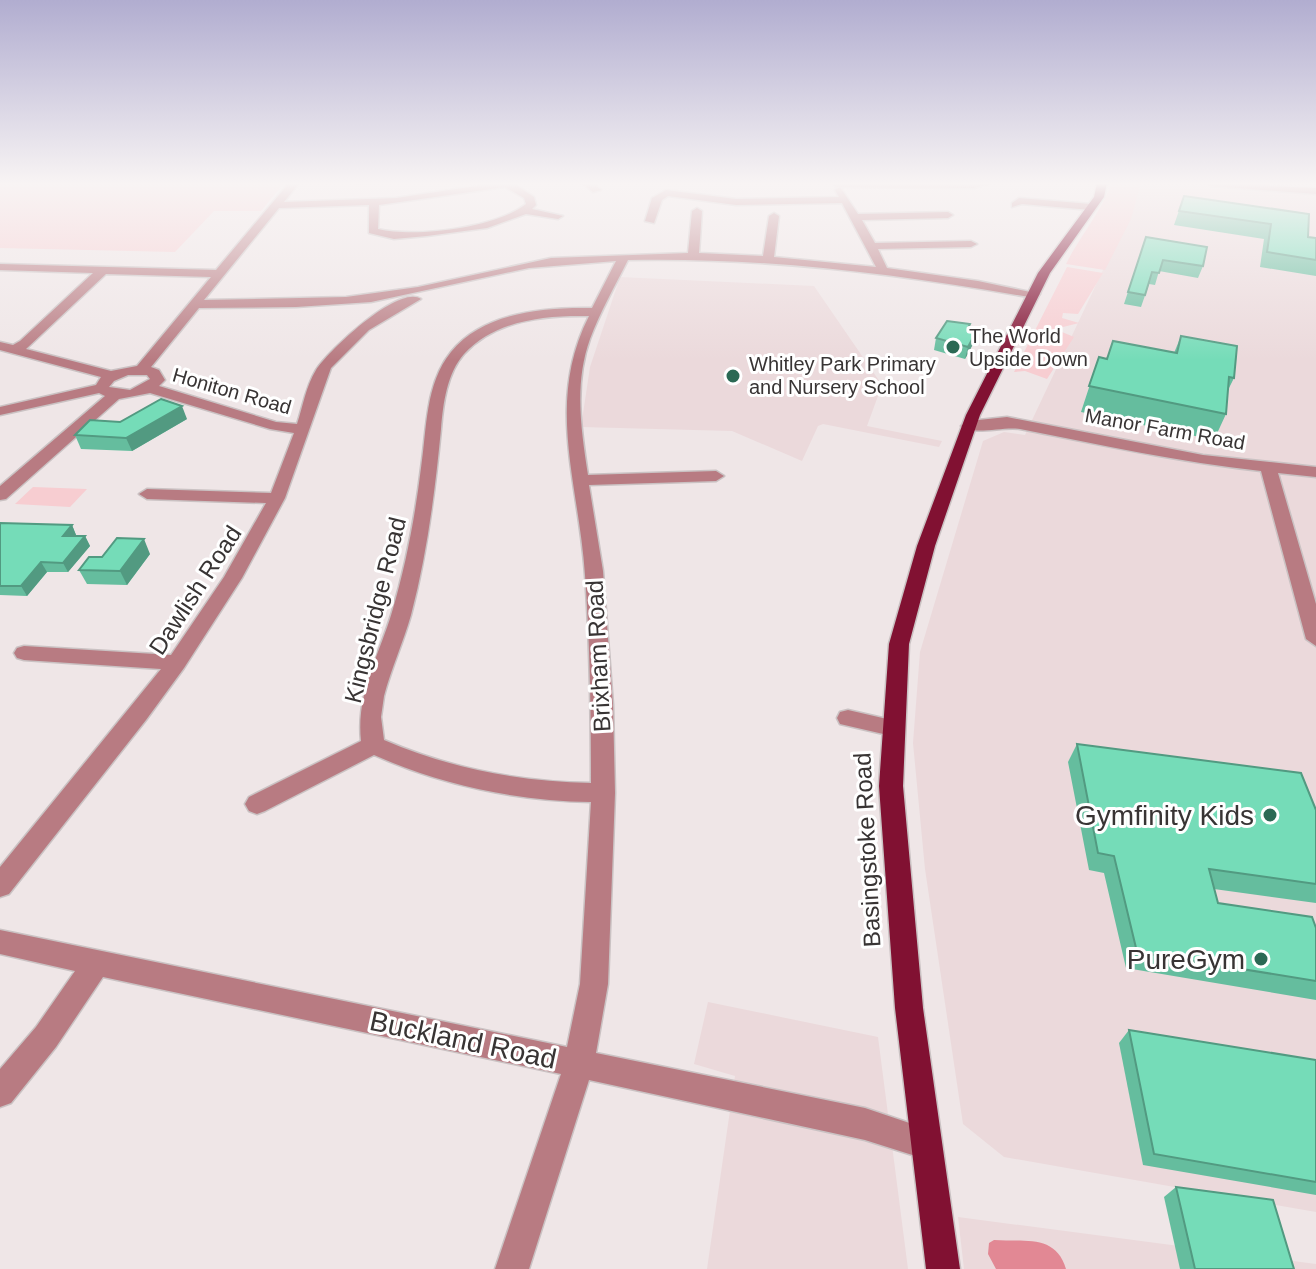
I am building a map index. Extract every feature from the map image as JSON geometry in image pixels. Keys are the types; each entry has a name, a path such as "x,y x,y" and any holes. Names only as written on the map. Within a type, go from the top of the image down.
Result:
{"main road":[{"name":"Basingstoke Road","path":"943,1269 909,1008 891,786 899,644 926,546 969,426 1044,273 1066,242"}],"street":[{"path":"0,495 109,387 141,370 247,242"},
{"path":"693,259 694,242"},
{"path":"768,262 771,242"},
{"path":"869,242 882,266 881,271"},
{"path":"871,246 971,244"},
{"name":"Dawlish Road","path":"0,886 90,778 177,663 262,529 277,498 322,371 342,344 389,302 506,269 572,259 623,258 768,262 881,271 1034,294"},
{"name":"Brixham Road","path":"512,1269 579,1064 594,984 603,793 602,705 594,571 572,424 575,378 583,340 623,258"},
{"path":"0,267 221,274"},
{"path":"7,348 25,344 102,271"},
{"path":"196,304 389,302"},
{"name":"Kingsbridge Road","path":"373,745 371,708 415,563 424,517 437,406 450,365 456,354 473,338 499,325 530,316 594,312"},
{"path":"7,348 109,387"},
{"path":"0,411 109,387 149,388 158,376 141,370"},
{"name":"Honiton Road","path":"149,388 275,426 303,429"},
{"name":"Manor Farm Road","path":"981,400 992,413 1007,422"},
{"name":"Manor Farm Road","path":"969,426 1007,422 1132,448 1269,469 1316,472"},
{"path":"1269,469 1316,639"},
{"path":"581,480 716,476"},
{"path":"147,494 277,498"},
{"path":"24,653 177,663"},
{"path":"848,718 892,728"},
{"path":"257,804 373,745 430,769 567,794 603,793"},
{"name":"Buckland Road","path":"0,942 865,1124 925,1143"},
{"path":"0,1092 46,1037 97,962"}],"shaded area":[{"path":"0,242 184,242 175,252 0,248"},
{"path":"1079,242 1119,242 1105,270 1066,264"},
{"path":"1116,242 1316,242 1316,1212 1004,1157 963,1124 925,869 913,743 920,652 983,441 1004,432 1025,435"},
{"path":"1067,267 1103,273 1078,314 1063,313 1062,318 1079,323 1055,329 1074,337 1047,379 1025,371 1014,372"},
{"name":"Whitley Park Primary and Nursery School","path":"620,277 814,286 882,385 867,426 942,441 939,447 823,424 818,426 802,461 732,431 581,427 590,367"},
{"path":"33,487 87,489 70,507 15,504"},
{"path":"708,1002 878,1037 908,1269 707,1269 735,1076 694,1064"},
{"path":"958,1217 1316,1264 1316,1269 964,1269"},
{"path":"994,1240 1047,1245 1055,1250 1066,1269 996,1269 988,1254 989,1243"}],"building":[{"path":"1144,242 1178,242 1207,247 1203,266 1163,260 1159,273 1152,272 1145,295 1128,292"},
{"path":"1268,242 1316,242 1316,260 1267,252"},
{"path":"947,321 970,324 968,328 976,332 968,347 936,338"},
{"path":"1181,336 1237,346 1234,378 1229,377 1226,414 1089,386 1099,357 1107,359 1113,341 1177,353"},
{"path":"161,399 182,406 126,438 75,435 90,420 120,422"},
{"path":"0,523 72,525 63,536 85,536 63,563 41,562 21,586 0,586"},
{"path":"117,538 144,539 120,571 79,570 89,557 102,557"},
{"path":"1077,744 1301,773 1316,810 1316,884 1209,869 1218,903 1312,917 1316,928 1316,981 1137,952 1114,856 1098,853"},
{"path":"1129,1030 1316,1060 1316,1182 1154,1154"},
{"path":"1176,1187 1273,1200 1294,1269 1195,1269"}],"place":[{"name":"The World Upside Down","path":"953,347"},
{"name":"Whitley Park Primary and Nursery School","path":"733,376"},
{"name":"Gymfinity Kids","path":"1270,815"},
{"name":"PureGym","path":"1261,959"}]}
